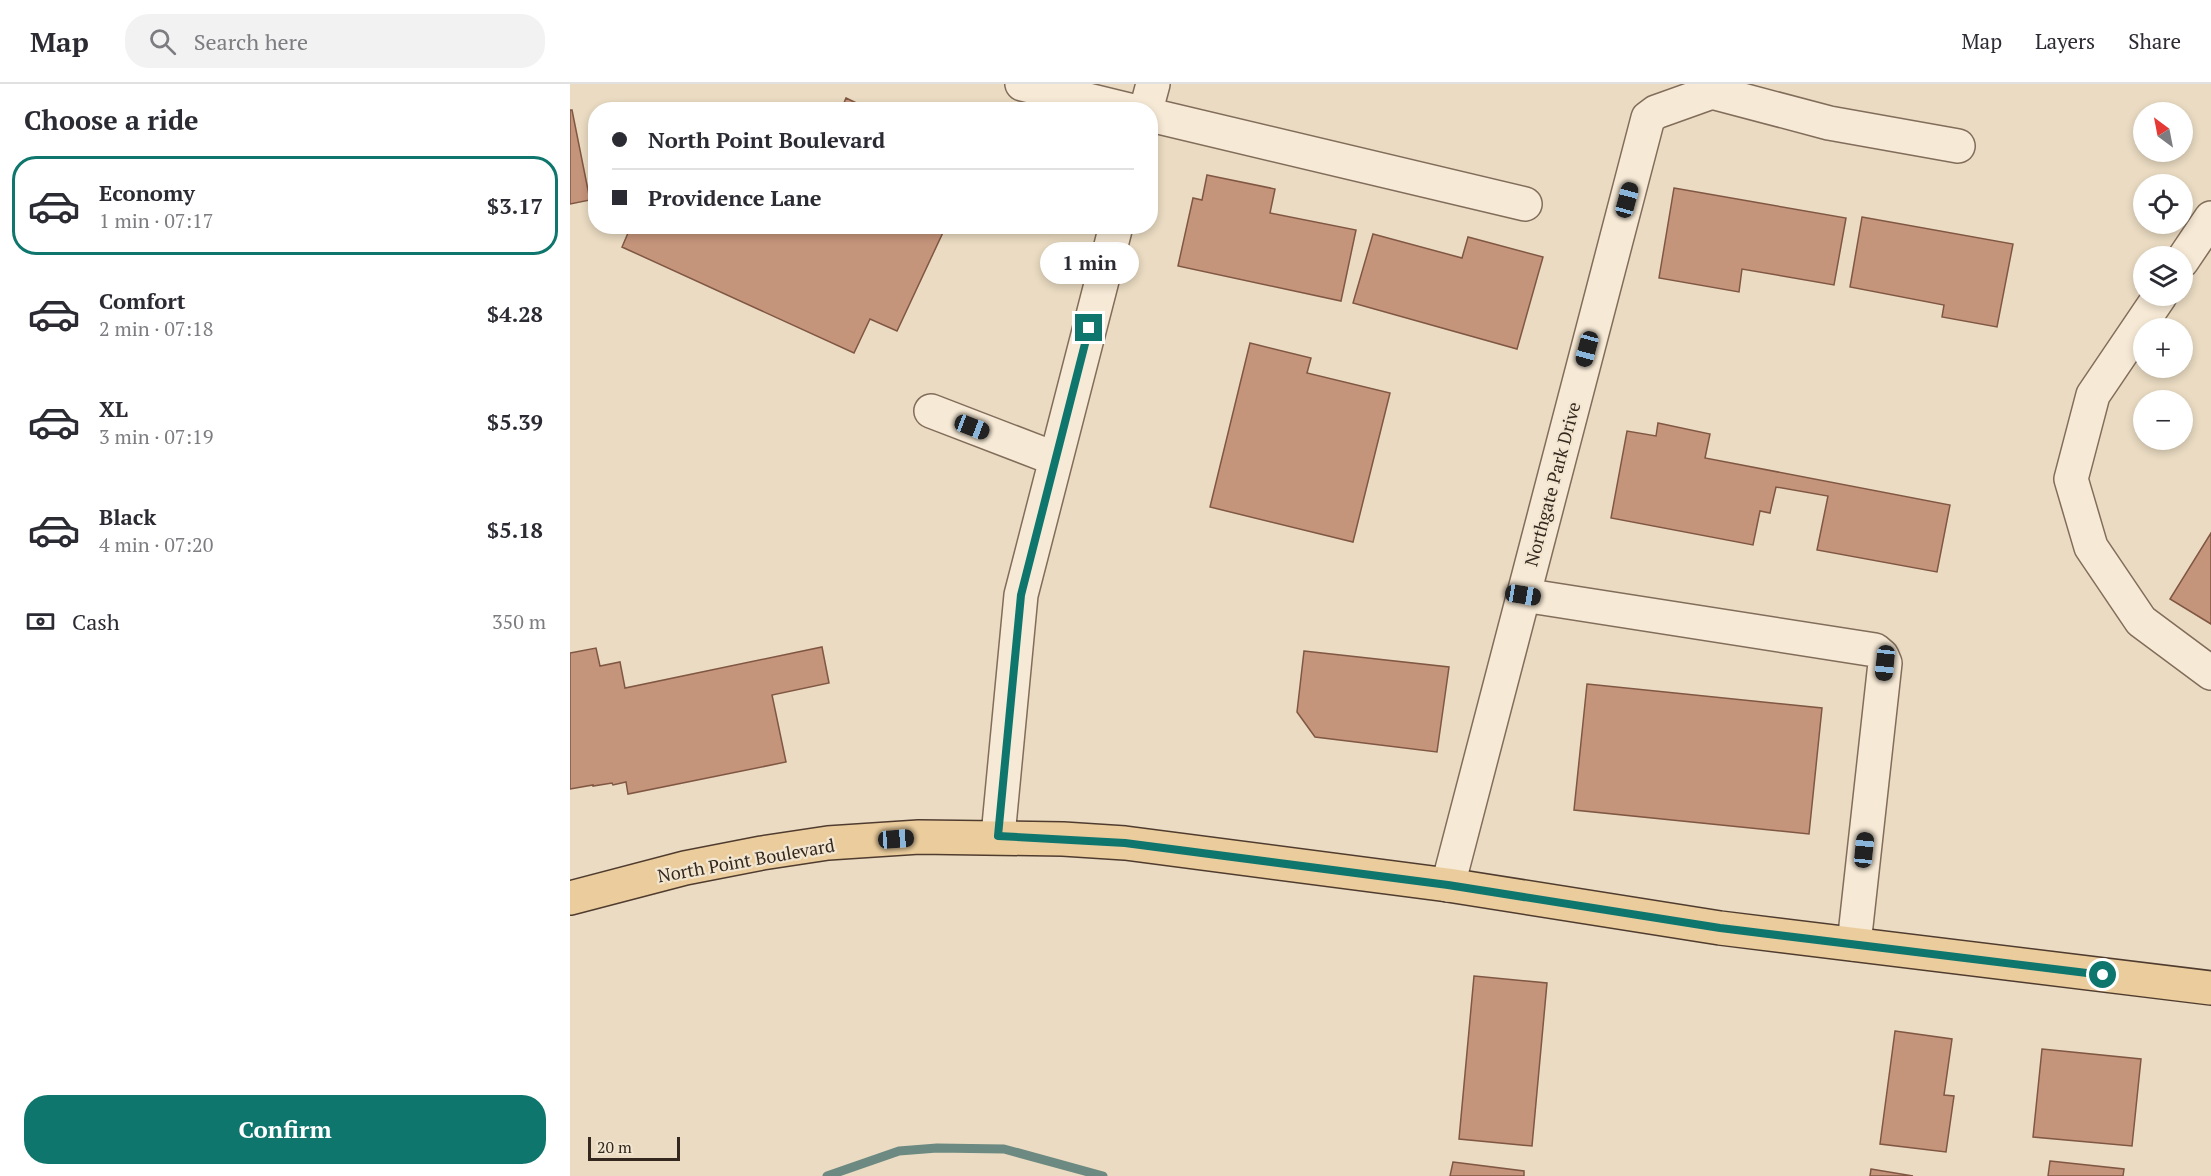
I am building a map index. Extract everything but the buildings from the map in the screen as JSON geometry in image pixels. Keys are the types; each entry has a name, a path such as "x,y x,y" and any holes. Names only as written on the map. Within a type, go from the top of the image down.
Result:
{"main road":[{"name":"North Point Boulevard","path":"570,897 686,868 828,843 919,837 998,836 1125,843 1448,885 1720,928 2211,988"}],"street":[{"path":"1022,84 1096,102"},
{"path":"1148,102 1154,84"},
{"name":"Northgate Park Drive","path":"1448,885 1648,118 1656,112 1712,92 1829,123 1958,146"},
{"path":"1158,117 1525,204"},
{"path":"2192,246 2211,218"},
{"path":"998,836 1021,595 1114,234"},
{"path":"2153,306 2093,395 2071,478 2091,547 2141,621 2211,673"},
{"path":"931,411 1056,459"},
{"path":"1523,595 1875,650 1882,656 1885,663 1854,944"}],"waterway":[{"path":"827,1176 899,1151 937,1148 1004,1149 1103,1176"}],"route":[{"path":"1089,328 1021,595 998,836 1125,843 1448,885 1720,928 2103,975"}]}
